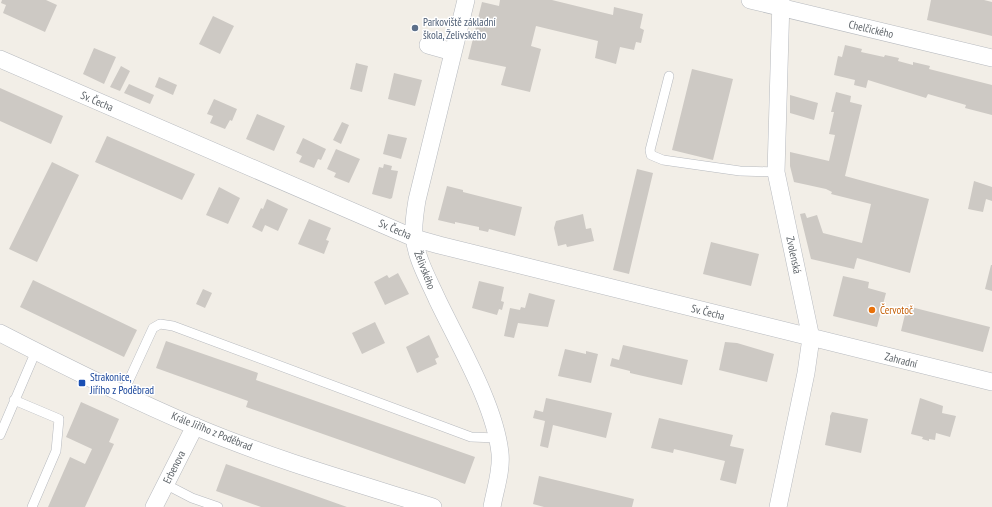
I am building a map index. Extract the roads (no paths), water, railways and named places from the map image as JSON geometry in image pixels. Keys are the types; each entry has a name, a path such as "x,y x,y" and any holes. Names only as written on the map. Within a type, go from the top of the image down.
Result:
{"street":[{"name":"Želivského","path":"466,0 417,200 414,220 414,238 419,259 488,405 500,454 492,507"},
{"name":"Chelčického","path":"750,0 781,4 992,58"},
{"name":"Zvolenská","path":"778,507 806,373 811,338 776,172 781,4"},
{"path":"428,44 453,52"},
{"name":"Sv. Čecha","path":"0,59 414,238 438,246 811,338"},
{"name":"Krále Jiřího z Poděbrad","path":"0,333 194,426 288,461 433,507"},
{"name":"Zahradní","path":"811,338 992,382"},
{"name":"Erbenova","path":"154,507 194,426"}],"lane":[{"path":"669,76 650,150 651,155 663,160 740,171 776,172"},
{"path":"123,393 152,328 160,324 173,326 471,437 497,438"},
{"path":"0,435 36,351"},
{"path":"14,400 59,419 56,451 32,507"},
{"path":"165,484 192,498 218,507"}],"place":[{"name":"Parkoviště základní škola, Želivského","path":"415,28"},
{"name":"Červotoč","path":"872,310"},
{"name":"Strakonice, Jiřího z Poděbrad","path":"82,383"}]}
